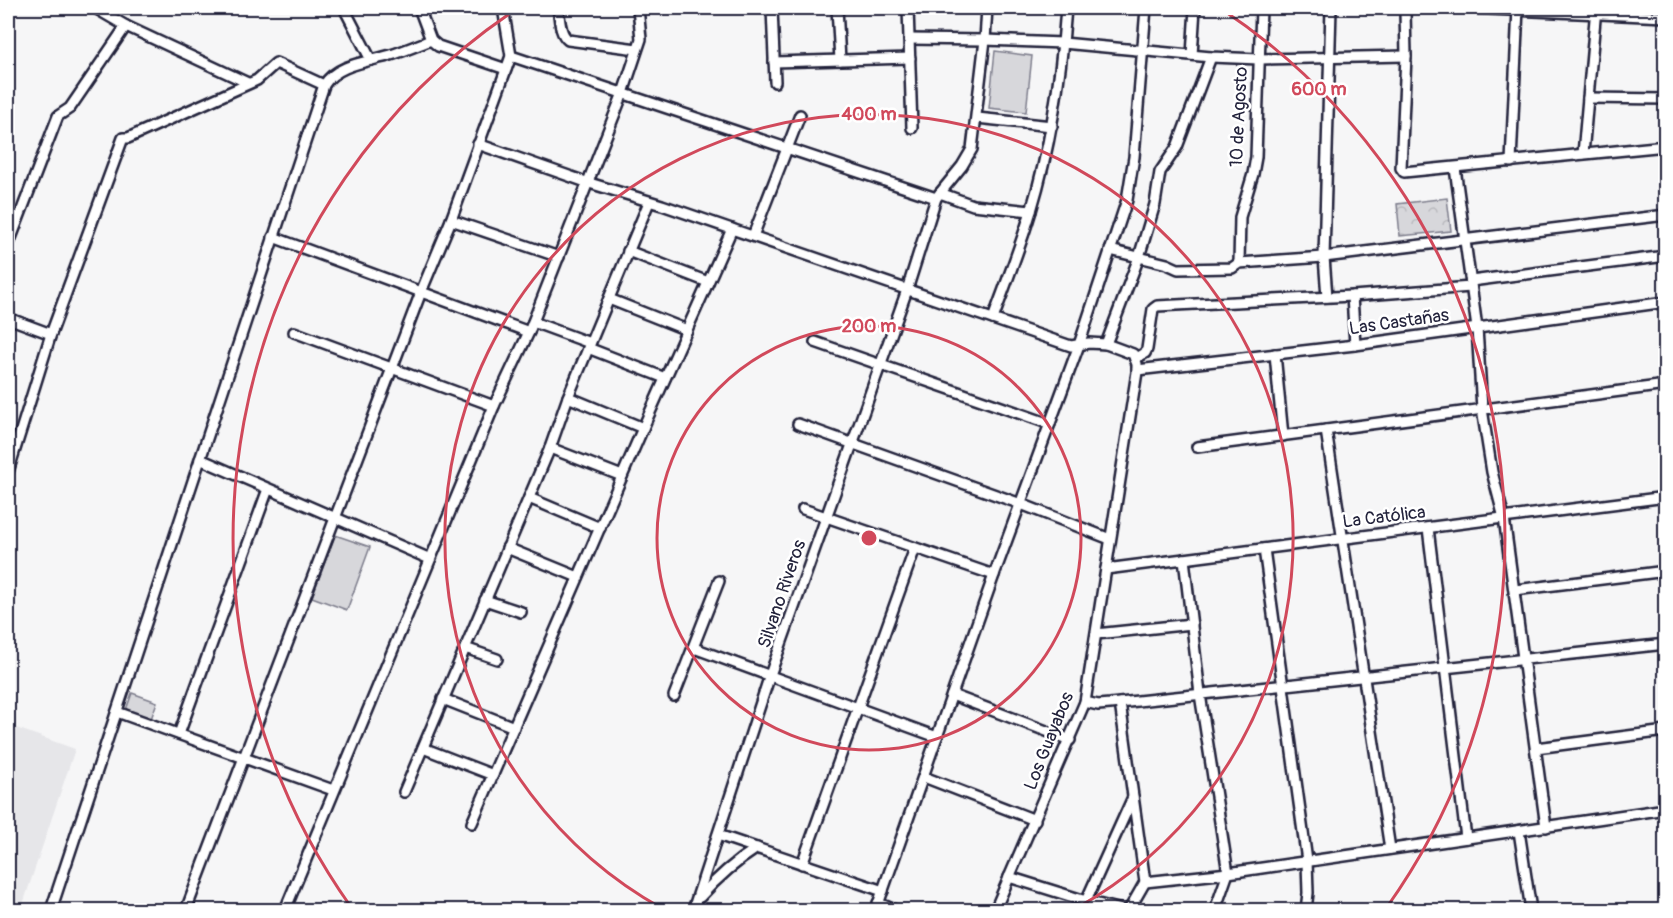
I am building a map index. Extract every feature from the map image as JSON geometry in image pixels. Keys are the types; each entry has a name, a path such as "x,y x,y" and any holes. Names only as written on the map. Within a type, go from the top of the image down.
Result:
{"street":[{"path":"95,8 126,26 248,83"},
{"path":"344,8 371,60"},
{"path":"418,8 431,40 438,46 506,69"},
{"path":"186,910 421,292 451,220 511,56 503,8"},
{"path":"558,8 563,37 568,40 637,49"},
{"path":"285,910 494,405 529,332 559,257 586,182 623,93 641,39 642,30 638,8"},
{"path":"772,8 775,82"},
{"path":"837,8 840,60"},
{"path":"908,8 912,128"},
{"path":"938,196 962,166 972,149 986,40 987,8"},
{"path":"993,319 1031,211 1052,126 1066,8"},
{"path":"895,910 877,907 994,575 1079,345 1127,200 1144,50 1146,8"},
{"path":"1192,55 1196,8"},
{"name":"10 de Agosto","path":"1239,263 1240,217 1256,157 1261,8"},
{"path":"1327,297 1324,257 1331,8"},
{"path":"1408,8 1405,11 1406,56 1401,168 1404,172 1664,146 1665,164"},
{"path":"1466,8 1596,11 1665,17"},
{"path":"1511,162 1518,9"},
{"path":"1583,154 1596,11"},
{"path":"8,246 58,116 70,108 126,26"},
{"path":"909,39 1063,44 1258,59 1406,56"},
{"path":"51,910 324,85 328,77 339,70 392,55 431,40"},
{"path":"511,56 938,196 973,205 1031,211"},
{"path":"1106,344 1139,257 1155,204 1160,172 1177,147 1211,57"},
{"path":"774,62 910,58"},
{"path":"8,472 51,334 123,138 128,138 257,80 276,63 324,85"},
{"path":"1588,98 1665,99"},
{"path":"753,236 800,115"},
{"path":"977,118 1052,126"},
{"path":"478,144 1071,346 1089,343 1106,344 1132,354 1135,359 1147,349 1153,309 1157,306 1352,296 1471,284 1665,256"},
{"path":"1455,168 1477,328 1482,409 1492,472 1504,518 1546,827"},
{"name":"Silvano Riveros","path":"694,908 771,675 938,196"},
{"path":"404,792 550,448 568,397 649,201"},
{"path":"1110,250 1178,268 1232,268 1239,263 1324,257 1665,215"},
{"path":"451,220 559,257"},
{"path":"472,823 732,229"},
{"path":"273,237 529,332"},
{"path":"628,251 708,282"},
{"path":"1352,296 1355,345"},
{"path":"609,299 687,330"},
{"name":"Las Castañas","path":"1137,370 1355,345 1665,302"},
{"path":"8,318 51,334"},
{"path":"533,322 665,378"},
{"path":"294,332 494,405"},
{"path":"815,342 1050,424"},
{"path":"1275,354 1283,436"},
{"name":"Los Guayabos","path":"995,910 1085,702 1137,370 1135,359"},
{"path":"1197,447 1665,385"},
{"path":"568,397 643,428"},
{"path":"798,424 1021,504 1110,539"},
{"path":"1326,430 1390,849"},
{"path":"550,448 622,476"},
{"path":"200,459 430,559"},
{"path":"179,734 268,489"},
{"name":"La Católica","path":"1106,569 1665,497"},
{"path":"529,498 600,528"},
{"path":"802,509 994,575"},
{"path":"1428,528 1466,838"},
{"path":"507,548 578,577"},
{"path":"802,864 915,548"},
{"path":"1264,549 1307,861 1306,910"},
{"path":"1184,559 1200,694 1228,873 1215,910"},
{"path":"1515,591 1665,571"},
{"path":"674,696 719,581"},
{"path":"485,600 521,612"},
{"path":"1096,634 1192,624"},
{"path":"1085,702 1098,705 1120,703 1665,644"},
{"path":"465,648 497,659"},
{"path":"694,648 937,737"},
{"path":"952,695 1070,740"},
{"path":"443,699 513,727"},
{"path":"1120,703 1145,882 1129,910"},
{"path":"117,712 333,790"},
{"path":"1536,748 1665,731"},
{"path":"423,748 493,775"},
{"path":"924,777 1035,820"},
{"path":"1086,901 1134,795"},
{"path":"1145,882 1228,873 1665,809"},
{"path":"1519,831 1531,910"},
{"path":"718,835 883,891"},
{"path":"694,908 715,880 738,860 757,848"},
{"path":"1009,877 1122,910"}],"shaded area":[{"path":"8,725 75,749 21,910 8,910"}],"green space":[{"path":"995,51 1032,56 1026,112 989,108"},
{"path":"1447,198 1451,231 1400,236 1397,204"},
{"path":"335,535 370,547 347,610 312,597"},
{"path":"132,693 157,702 151,719 126,710"}]}
